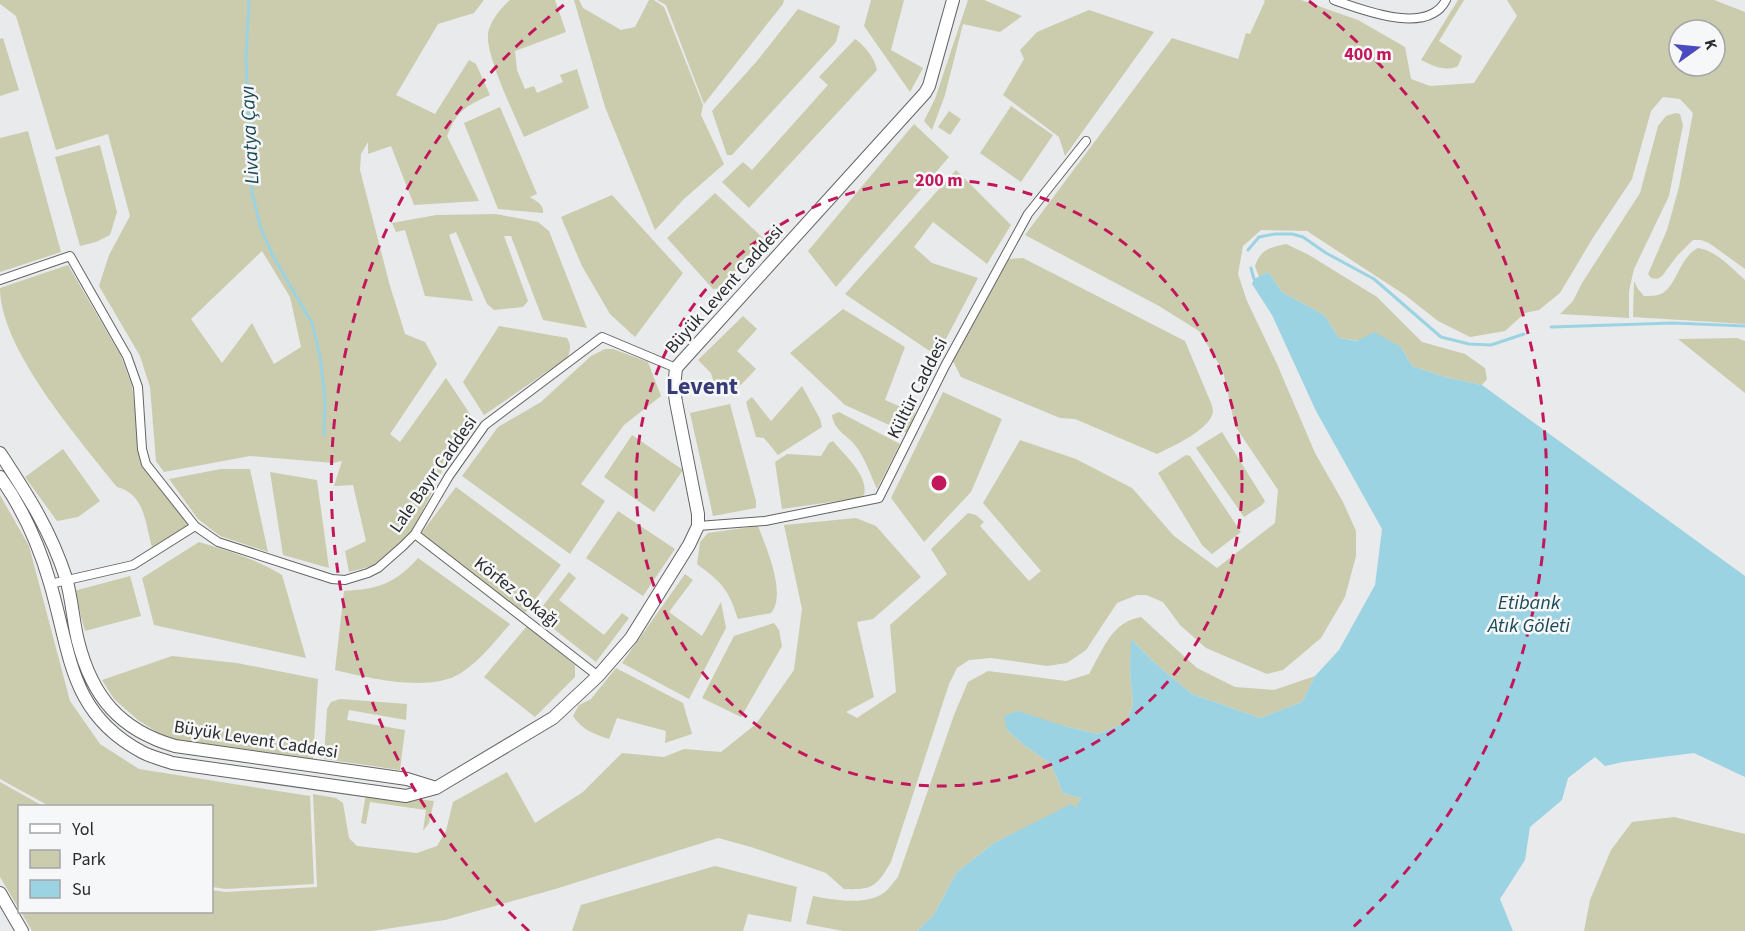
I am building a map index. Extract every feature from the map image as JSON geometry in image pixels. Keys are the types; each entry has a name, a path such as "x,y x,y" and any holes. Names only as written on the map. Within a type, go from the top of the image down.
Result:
{"street":[{"name":"Büyük Levent Caddesi","path":"0,477 17,501 37,543 76,683 90,709 107,728 144,753 172,762 406,796 436,788 553,718 598,676 631,638 690,545 698,526 698,514 674,388 676,368 925,93 929,86 953,0"},
{"path":"1334,0 1360,9 1415,19 1436,13 1446,0"},
{"name":"Kültür Caddesi","path":"698,526 765,521 879,498 945,366 1028,214 1086,141"},
{"name":"Lale Bayır Caddesi","path":"0,280 70,255 127,356 138,387 142,449 146,464 195,526 206,535 229,546 332,579 356,578 378,568 415,534 448,476 485,425 602,337 676,368"},
{"name":"Büyük Levent Caddesi","path":"0,453 41,516 66,580 78,641 86,668 110,710 133,729 154,740 175,746 407,779 436,788"},
{"path":"50,584 133,565 195,526"},
{"name":"Körfez Sokağı","path":"415,534 598,676"},
{"path":"0,893 22,931"}],"green space":[{"path":"0,0 484,0 474,13 438,24 396,95 435,114 469,60 476,64 490,95 463,110 447,136 479,201 414,205 391,146 368,154 368,142 361,154 360,170 405,334 425,342 437,364 390,434 400,442 446,378 476,423 453,447 445,460 440,477 411,533 373,566 349,572 345,551 366,541 353,485 334,486 342,461 333,463 250,456 164,472 156,461 150,387 140,356 99,286 109,255 130,216 108,134 56,150 16,16 0,4","holes":["262,251 290,297 301,347 274,364 252,323 222,363 191,319"]},
{"path":"510,0 555,0 566,32 515,51 517,70 525,89 534,86 537,93 563,82 560,75 577,69 589,108 524,137 502,86 489,45 488,35 493,20"},
{"path":"574,0 579,0 583,8 621,30 635,27 649,0 654,0 664,7 703,105 701,115 724,164 684,199 655,230 605,107"},
{"path":"657,0 784,0 704,104 666,5"},
{"path":"871,0 904,0 891,50 923,68 910,92 864,26"},
{"path":"968,0 984,0 1022,16 1000,32 963,24 945,95 932,130 924,121 935,99"},
{"path":"1263,0 1301,0 1358,20 1405,47 1411,79 1430,86 1474,83 1517,16 1507,0 1714,0 1745,12 1745,269 1709,243 1693,240 1662,276 1657,279 1651,278 1648,274 1667,230 1679,187 1693,113 1680,99 1663,97 1651,111 1632,179 1560,293 1539,310 1525,313 1505,331 1470,337 1438,321 1405,295 1307,231 1261,230 1243,246 1238,274 1247,301 1315,453 1343,502 1356,531 1356,556 1345,597 1321,638 1283,670 1267,674 1206,648 1180,625 1163,602 1146,595 1137,595 1117,603 1086,650 1067,663 1047,666 991,658 969,660 957,668 949,684 891,862 877,882 868,887 844,889 826,873 718,838 552,890 445,920 372,931 32,931 22,913 213,913 213,890 225,892 317,887 313,794 336,798 343,803 349,838 357,846 417,853 437,846 446,831 453,802 507,772 535,823 583,792 622,753 664,757 684,749 721,752 756,724 794,670 802,609 784,525 856,518 876,526 921,577 873,619 857,622 874,697 846,712 857,718 896,692 890,625 947,574 931,549 968,513 976,515 984,522 980,526 1029,581 1041,571 983,503 1020,440 1076,459 1132,488 1174,536 1217,568 1275,523 1278,490 1235,426 1223,371 1199,331 1159,306 1025,235 1172,38 1238,59 1246,33 1250,34 1265,1"},
{"path":"1458,0 1464,0 1439,41 1462,56 1458,66 1444,68 1421,60"},
{"path":"798,9 840,26 836,42 732,155 727,155 712,111 757,61"},
{"path":"1089,10 1154,32 1065,156 1059,137 1003,95 1024,59 1020,50 1037,32"},
{"path":"3,38 19,90 0,96 0,39"},
{"path":"855,39 869,53 877,70 749,208 722,182 743,162 752,170 828,85 819,77"},
{"path":"1011,106 1053,135 1021,182 980,153"},
{"path":"500,107 537,194 530,197 541,205 543,213 498,209 464,123"},
{"path":"949,111 961,119 950,135 938,127"},
{"path":"1680,114 1683,125 1669,196 1634,269 1629,291 1629,318 1560,314 1573,301 1582,283 1640,193 1658,126 1666,116"},
{"path":"914,124 949,157 836,287 808,251"},
{"path":"28,131 61,252 0,272 0,138"},
{"path":"100,145 117,212 110,235 80,246 55,157"},
{"path":"956,170 1011,225 987,264 933,222 914,247 932,263 978,278 937,356 845,294"},
{"path":"715,193 764,239 721,288 713,289 667,238"},
{"path":"612,195 683,273 635,337 610,314 582,266 561,217"},
{"path":"496,214 538,222 549,231 587,328 543,320 511,236 504,236 528,301 523,307 494,310 487,304 456,232 449,235 473,301 425,296 405,230 396,232 392,223 436,215"},
{"path":"1286,244 1309,255 1377,297 1422,342 1465,354 1485,368 1487,379 1482,385 1445,377 1412,366 1401,347 1339,338 1324,315 1282,292 1268,272 1259,277 1255,266 1260,256 1270,248"},
{"path":"1698,248 1717,256 1745,280 1745,324 1633,317 1634,281 1644,296 1663,293 1672,283 1687,257"},
{"path":"1023,258 1185,341 1213,412 1205,425 1189,437 1157,454 1075,419 1060,418 961,377 953,361 1009,259"},
{"path":"68,265 121,356 132,386 142,462 189,525 152,547 139,503 133,496 117,487 63,419 27,365 3,312 0,288"},
{"path":"843,309 905,347 885,400 915,413 907,433 845,405 790,353"},
{"path":"743,316 757,329 737,351 756,369 735,391 718,397 711,373 698,360"},
{"path":"499,326 567,338 570,350 567,358 484,415 463,382"},
{"path":"1737,338 1745,341 1745,393 1678,339"},
{"path":"605,349 613,349 648,362 661,396 624,425 581,484 605,501 570,554 462,476 498,427 541,402 591,356"},
{"path":"802,386 822,427 778,455 764,438 756,437 746,402 752,397 771,421"},
{"path":"943,392 1002,419 971,492 924,542 891,498"},
{"path":"730,404 756,508 713,516 690,413"},
{"path":"839,412 900,444 877,489 858,449 833,421 832,415"},
{"path":"1222,432 1265,501 1244,517 1196,448"},
{"path":"632,435 683,470 654,512 604,477"},
{"path":"833,441 859,473 865,488 864,495 859,498 782,509 775,462 787,454 821,456 829,443"},
{"path":"63,449 100,501 78,517 57,521 25,477"},
{"path":"1186,455 1190,456 1241,532 1212,554 1202,545 1158,473"},
{"path":"221,469 250,469 268,552 220,536 198,519 169,479"},
{"path":"270,472 317,480 329,568 283,555"},
{"path":"456,487 561,565 525,613 420,535"},
{"path":"0,495 29,546 70,701 100,744 139,769 310,796 314,884 226,889 213,887 213,805 47,805 0,779"},
{"path":"618,511 675,549 643,596 586,558"},
{"path":"758,526 774,570 777,594 775,605 771,613 738,619 723,587 697,564 700,542 708,533"},
{"path":"199,542 252,560 282,575 306,658 154,625 142,578"},
{"path":"418,558 510,624 475,662 461,673 448,679 433,682 399,682 335,670 344,591 367,589 385,584 402,574"},
{"path":"569,572 576,578 559,600 604,635 622,613 629,618 596,662 536,615"},
{"path":"685,574 693,580 669,612 702,636 721,602 726,628 689,699 622,663"},
{"path":"130,576 141,616 85,631 74,591"},
{"path":"1141,617 1197,668 1235,687 1274,690 1315,676 1302,702 1260,718 1192,694 1157,665 1132,640 1130,672 1133,704 1127,722 1098,734 1064,726 1007,730 1051,764 1063,793 1081,798 1076,809 1031,825 994,843 957,872 933,916 917,931 843,931 806,924 813,896 850,901 869,899 885,892 898,877 954,715 968,682 988,671 1066,681 1089,674 1115,631 1131,620"},
{"path":"774,623 779,630 782,646 741,717 702,698 734,636"},
{"path":"527,626 575,665 575,677 535,717 484,677"},
{"path":"172,656 237,663 318,679 313,759 166,738 138,720 114,699 102,680"},
{"path":"616,668 683,703 692,734 665,743 666,731 617,718 609,739 580,725 573,716 579,705 591,699"},
{"path":"340,699 407,704 406,720 349,710 347,720 405,730 400,770 324,759 327,709 331,702"},
{"path":"0,782 41,805 18,805 18,907 0,877"},
{"path":"366,793 434,801 429,823 423,831 426,810 370,802 366,824 361,823"},
{"path":"1674,817 1745,834 1745,931 1584,931 1590,900 1611,850 1632,822"},
{"path":"715,866 797,887 791,922 748,914 743,931 572,931 581,905"}],"water":[{"name":"Etibank Atık Göleti","path":"1268,272 1282,292 1324,315 1339,338 1357,341 1374,332 1401,347 1412,366 1445,377 1482,385 1745,576 1745,777 1694,753 1605,766 1595,757 1568,778 1562,800 1530,827 1525,860 1500,899 1513,931 917,931 933,916 957,872 994,843 1071,804 1076,808 1081,798 1063,793 1051,764 1007,730 1004,716 1018,711 1098,734 1127,722 1133,704 1130,672 1131,639 1157,665 1192,694 1260,718 1302,702 1315,676 1339,650 1375,585 1382,529 1316,411 1272,315 1252,284 1254,279"}],"waterway":[{"name":"Livatya Çayı","path":"249,0 246,59 252,193 261,229 274,258 312,323 320,356 325,399 324,435"},
{"path":"1248,250 1259,237 1275,234 1292,234 1303,237 1326,253 1374,279 1441,337 1469,344 1491,345 1524,334"},
{"path":"1251,268 1254,279"},
{"path":"1551,327 1673,323 1745,326"}],"district":[{"name":"Levent","path":"702,386"}]}
